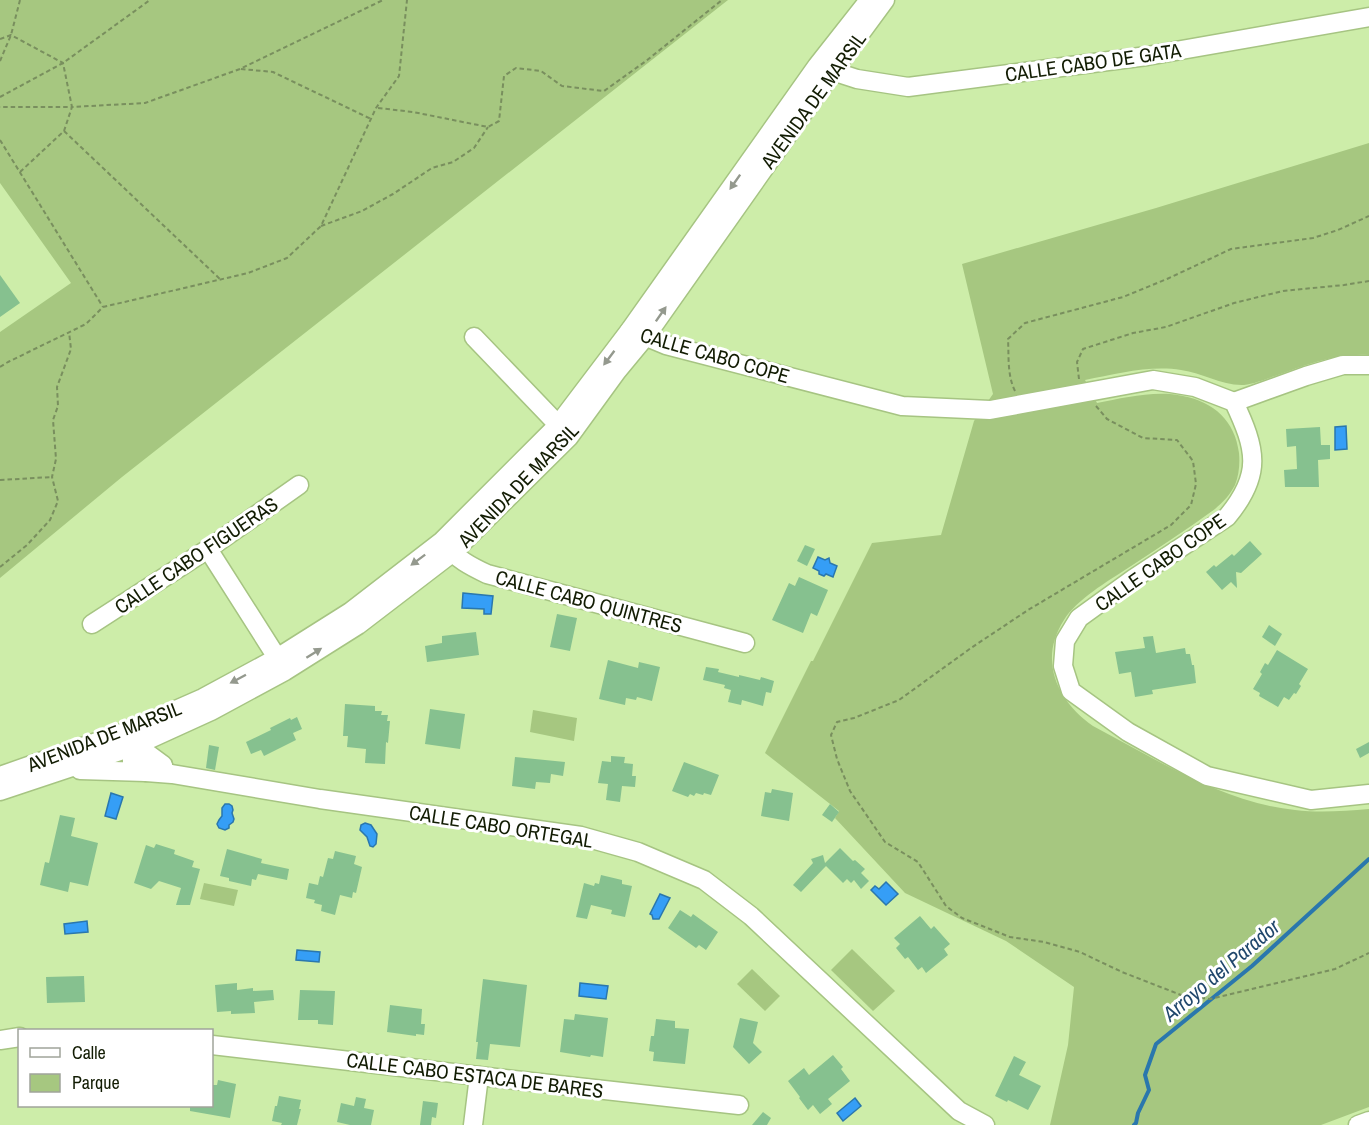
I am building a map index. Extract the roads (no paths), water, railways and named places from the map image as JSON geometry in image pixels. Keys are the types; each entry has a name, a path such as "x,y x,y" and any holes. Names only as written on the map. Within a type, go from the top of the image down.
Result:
{"street":[{"name":"AVENIDA DE MARSIL","path":"0,776 141,726 281,664 358,625 447,547 564,431 617,371 638,333 825,69 869,0"},
{"name":"AVENIDA DE MARSIL","path":"825,69 885,0"},
{"name":"CALLE CABO DE GATA","path":"825,69 857,79 908,87 1147,56 1369,17"},
{"name":"CALLE CABO COPE","path":"638,333 666,345 902,406 990,410 1153,380 1195,387 1234,402 1247,430 1253,462 1247,488 1238,504 1227,517 1079,618 1065,641 1063,666 1071,691 1128,732 1207,776 1311,800 1369,794"},
{"path":"474,337 564,431"},
{"path":"1234,402 1343,365 1369,365"},
{"name":"CALLE CABO FIGUERAS","path":"92,624 208,549 299,485"},
{"name":"CALLE CABO QUINTRES","path":"447,547 467,565 487,574 746,643"},
{"path":"208,549 281,664"},
{"name":"AVENIDA DE MARSIL","path":"0,791 132,747 166,732 211,711 281,664"},
{"path":"141,726 132,747 132,762 161,770 166,732"},
{"path":"101,741 132,747"},
{"name":"CALLE CABO ORTEGAL","path":"63,770 161,770 320,799 581,836 638,852 704,880 751,916 959,1111 985,1125"},
{"path":"0,1040 18,1037"},
{"name":"CALLE CABO ESTACA DE BARES","path":"213,1045 740,1105"},
{"path":"474,1125 479,1076"},
{"path":"1358,1125 1369,1120"}],"water":[{"path":"1346,426 1347,449 1335,450 1335,427"},
{"path":"818,557 825,560 829,558 830,563 837,566 833,577 819,574 819,571 813,568"},
{"path":"463,593 493,596 491,614 484,614 484,609 462,608"},
{"path":"111,793 123,797 116,819 105,816"},
{"path":"225,804 232,806 234,819 229,828 225,830 219,828 217,824"},
{"path":"365,823 371,825 377,834 376,844 373,847 360,830 361,825"},
{"path":"886,882 898,894 886,905 871,890 875,886 879,889"},
{"path":"660,894 670,898 659,919 653,919 650,914"},
{"path":"87,921 88,932 65,934 64,924"},
{"path":"297,950 320,952 319,962 296,960"},
{"path":"580,983 608,986 606,999 579,996"},
{"path":"855,1098 861,1106 843,1121 837,1113"}],"waterway":[{"name":"Arroyo del Parador","path":"1134,1125 1149,1090 1145,1075 1156,1044 1252,966 1369,859"}]}
